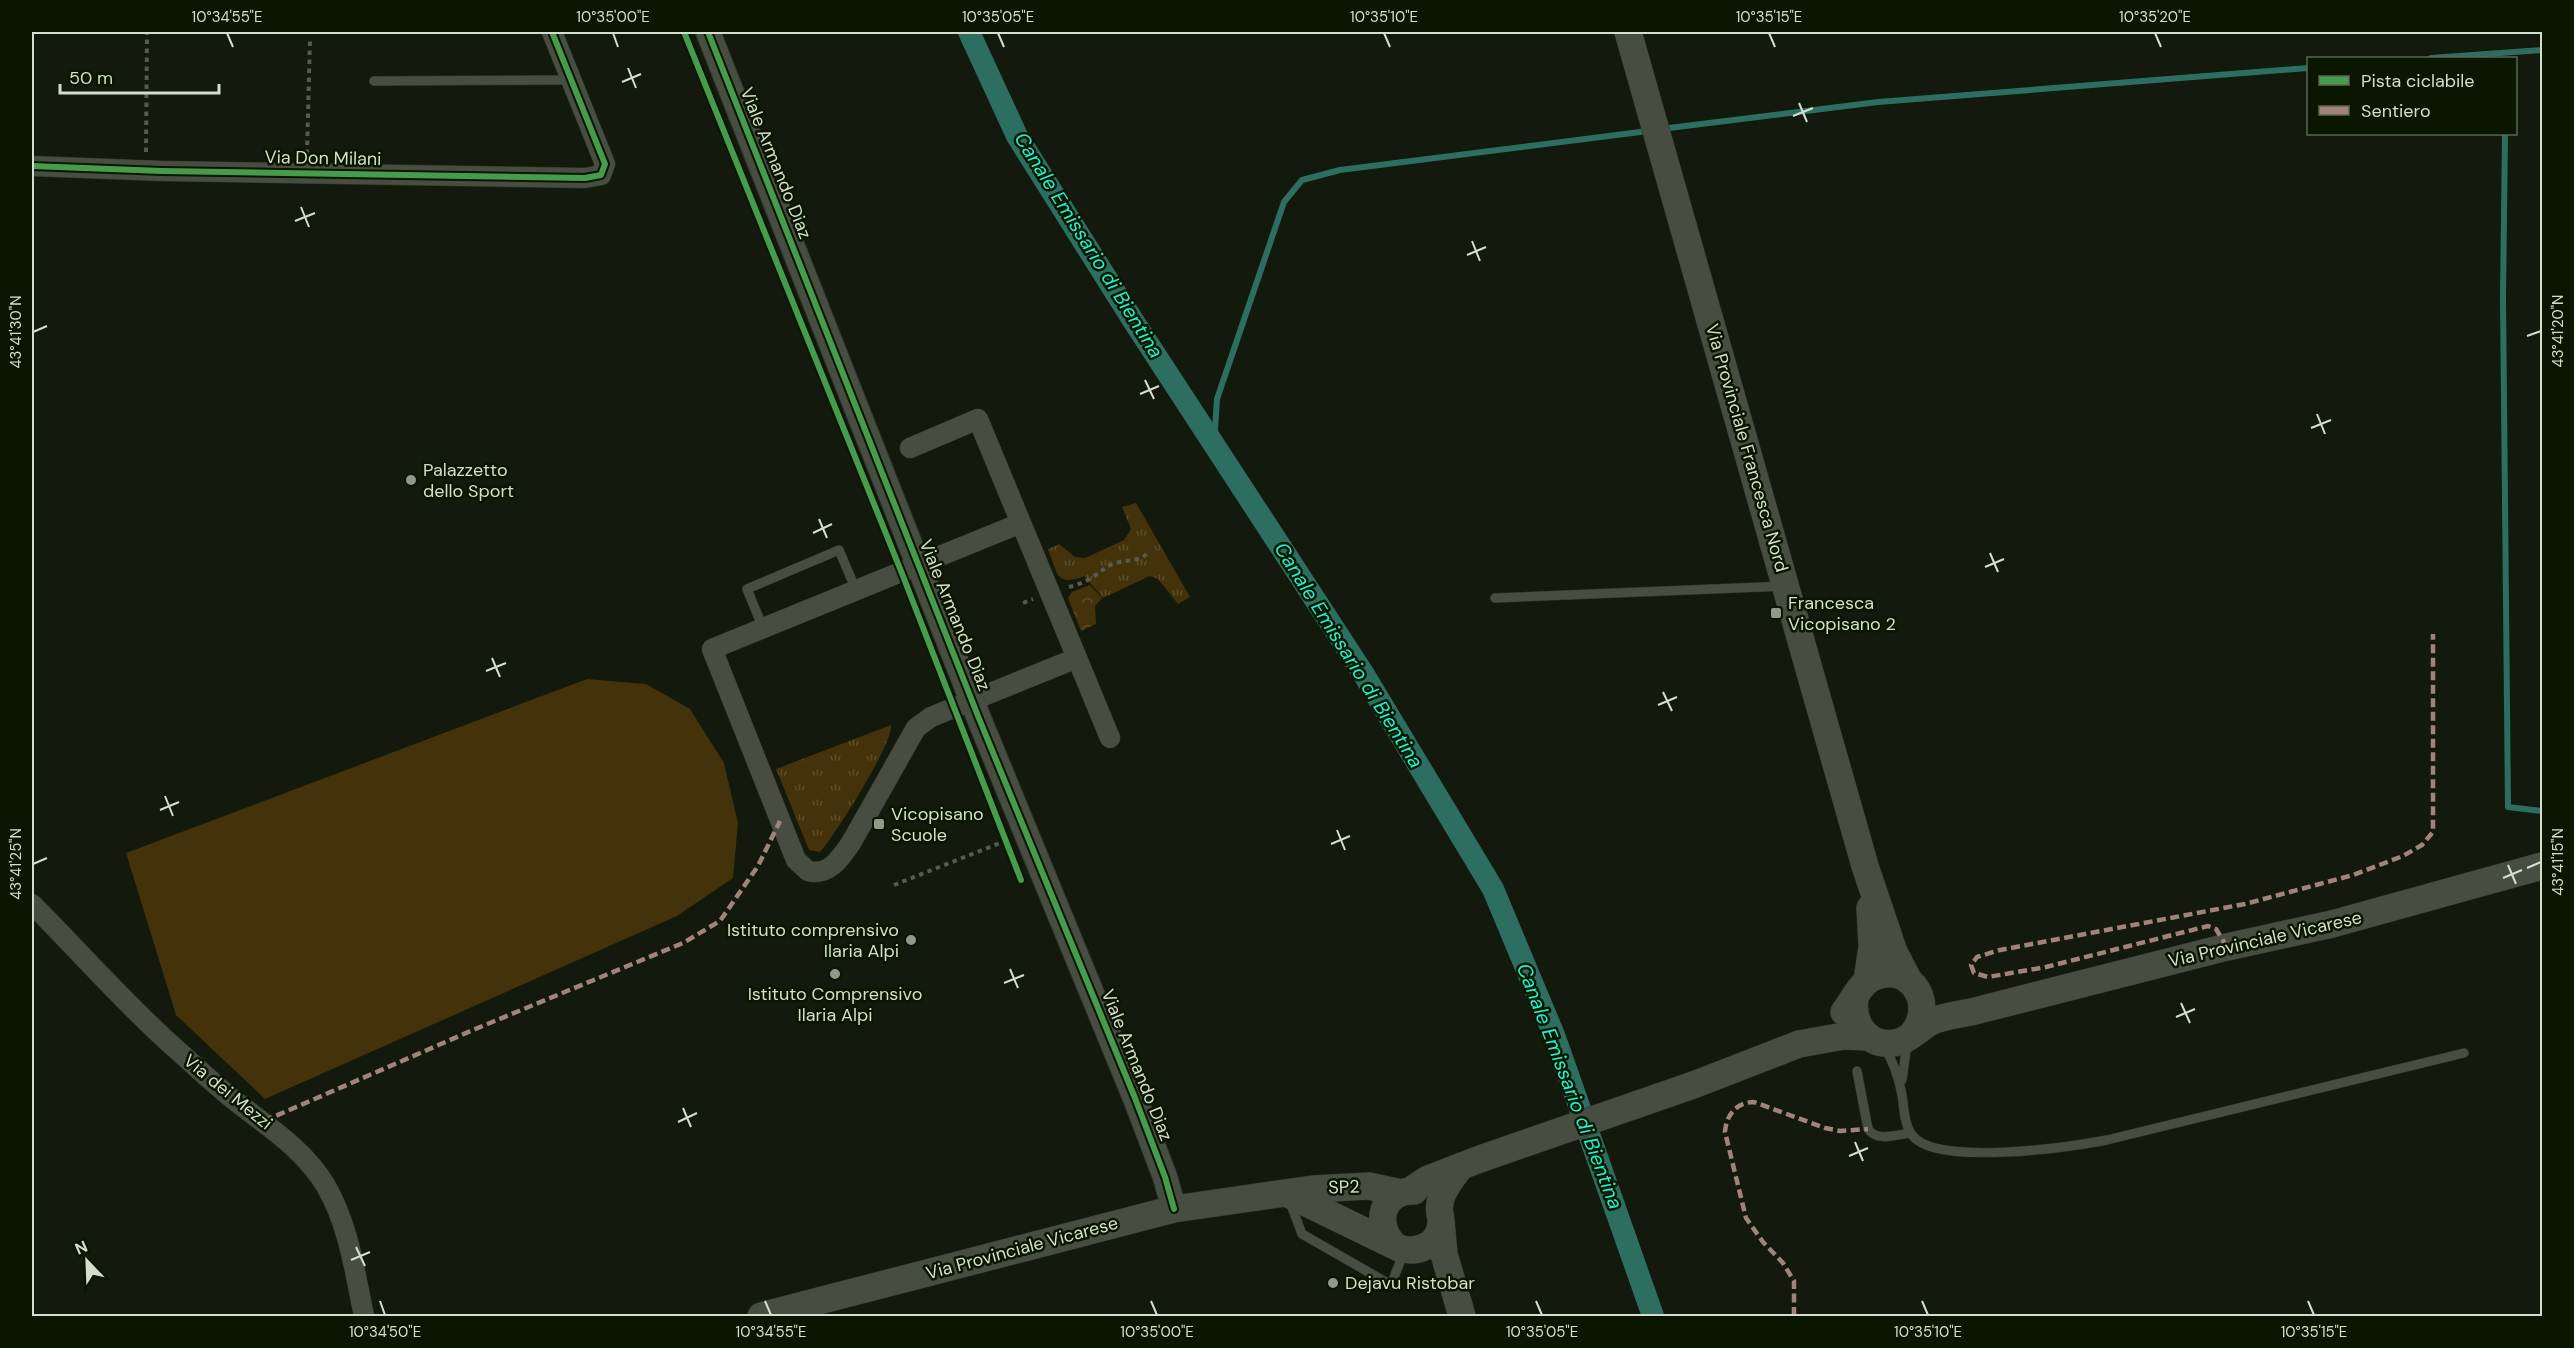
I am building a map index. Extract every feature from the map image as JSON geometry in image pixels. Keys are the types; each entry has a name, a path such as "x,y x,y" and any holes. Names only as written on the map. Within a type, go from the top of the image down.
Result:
{"main road":[{"name":"Via Provinciale Francesca Nord","path":"1628,32 1865,866"},
{"path":"1865,866 1894,952 1923,1007 1922,1016 1911,1034"},
{"path":"1865,866 1872,919 1870,965 1861,990 1855,1018 1858,1027 1874,1039"},
{"name":"Via Provinciale Vicarese","path":"1406,1192 1428,1179 1471,1162 1696,1084 1799,1044 1844,1036 1892,1043 1946,1016 2227,946 2343,921 2542,866"},
{"name":"Via Provinciale Vicarese","path":"1799,1044 1832,1023 1861,990 1888,974 1953,1006 1987,1007"},
{"path":"1399,1247 1412,1251 1427,1246 1438,1235 1440,1203 1446,1187 1471,1162"},
{"name":"SP2","path":"1286,1193 1352,1186 1380,1187 1406,1192"},
{"path":"1406,1192 1428,1196 1440,1215 1444,1254 1461,1316 1434,1277 1383,1230 1383,1212 1387,1203 1406,1192"},
{"name":"Via Provinciale Vicarese","path":"761,1317 1174,1209 1286,1193"},
{"name":"SP2","path":"1286,1193 1399,1247"}],"street":[{"path":"552,32 572,80"},
{"name":"Viale Armando Diaz","path":"708,32 918,564 1139,1108 1174,1209"},
{"name":"Via Don Milani","path":"32,166 146,171 585,178 601,175 605,164 572,80"},
{"path":"910,448 978,419 1110,738"},
{"path":"1021,523 712,649 796,860 808,871 822,871 839,860 916,728 931,717 1077,658"},
{"name":"Via dei Mezzi","path":"32,904 112,988 173,1047 221,1089 295,1147 326,1186 348,1239 364,1317"}],"lane":[{"path":"374,81 572,80"},
{"path":"763,628 747,589 839,550 856,590"},
{"path":"1495,598 1786,586"},
{"path":"1911,1034 1902,1074 1902,1095 1910,1133 1923,1145 1941,1150 1992,1152 2074,1147 2464,1053"},
{"path":"1874,1039 1891,1060 1902,1095"},
{"path":"1857,1071 1868,1129 1871,1134 1880,1137 1910,1133"},
{"path":"1286,1193 1302,1234 1391,1285 1399,1247"}],"path":[{"path":"146,171 147,32"},
{"path":"307,172 310,39"},
{"path":"1023,603 1088,580 1108,565 1135,561 1150,551"},
{"path":"1001,830 1009,850"},
{"path":"894,885 1005,840"}],"green space":[{"path":"1136,503 1190,597 1178,604 1158,579 1150,576 1103,598 1084,576 1068,580 1059,576 1056,571 1048,549 1059,544 1075,557 1085,558 1124,540 1131,529 1122,507"},
{"path":"1090,585 1102,598 1095,606 1096,624 1081,631 1068,598 1072,592"},
{"path":"587,679 646,684 690,709 724,763 738,823 733,878 677,916 265,1099 176,1015 126,853"},
{"path":"891,725 874,769 837,828 820,852 809,850 776,769"}],"waterway":[{"name":"Canale Emissario di Bientina","path":"969,32 1017,136 1134,322 1363,673 1493,889 1554,1035 1653,1316"},
{"path":"2445,57 2542,50"},
{"path":"1661,129 1878,102 2307,68"},
{"path":"1214,446 1217,399 1284,202 1302,180 1340,170 1648,131"},
{"path":"2505,135 2503,298 2508,807 2542,811"}],"marked path":[{"path":"2227,947 2216,929 2208,926 2046,967 1988,977 1974,973 1971,965 1977,957 2000,950 2245,904 2353,875 2403,856 2422,845 2433,832 2433,634"},
{"path":"264,1121 473,1030 683,943 720,921 758,866 780,821"},
{"path":"1794,1316 1794,1281 1783,1263 1763,1242 1746,1218 1725,1132 1728,1120 1742,1104 1754,1102 1825,1128 1840,1131 1868,1129"}],"cycle path":[{"path":"32,166 162,171 585,178 601,175 605,164 552,32"},
{"path":"684,32 901,571 1021,880"},
{"path":"708,32 980,721 1135,1098 1165,1177 1174,1209"}],"place":[{"name":"Palazzetto dello Sport","path":"411,480"},
{"name":"Francesca Vicopisano 2","path":"1776,613"},
{"name":"Vicopisano Scuole","path":"879,824"},
{"name":"Istituto comprensivo Ilaria Alpi","path":"911,940"},
{"name":"Istituto Comprensivo Ilaria Alpi","path":"835,974"},
{"name":"Dejavu Ristobar","path":"1333,1283"}]}
